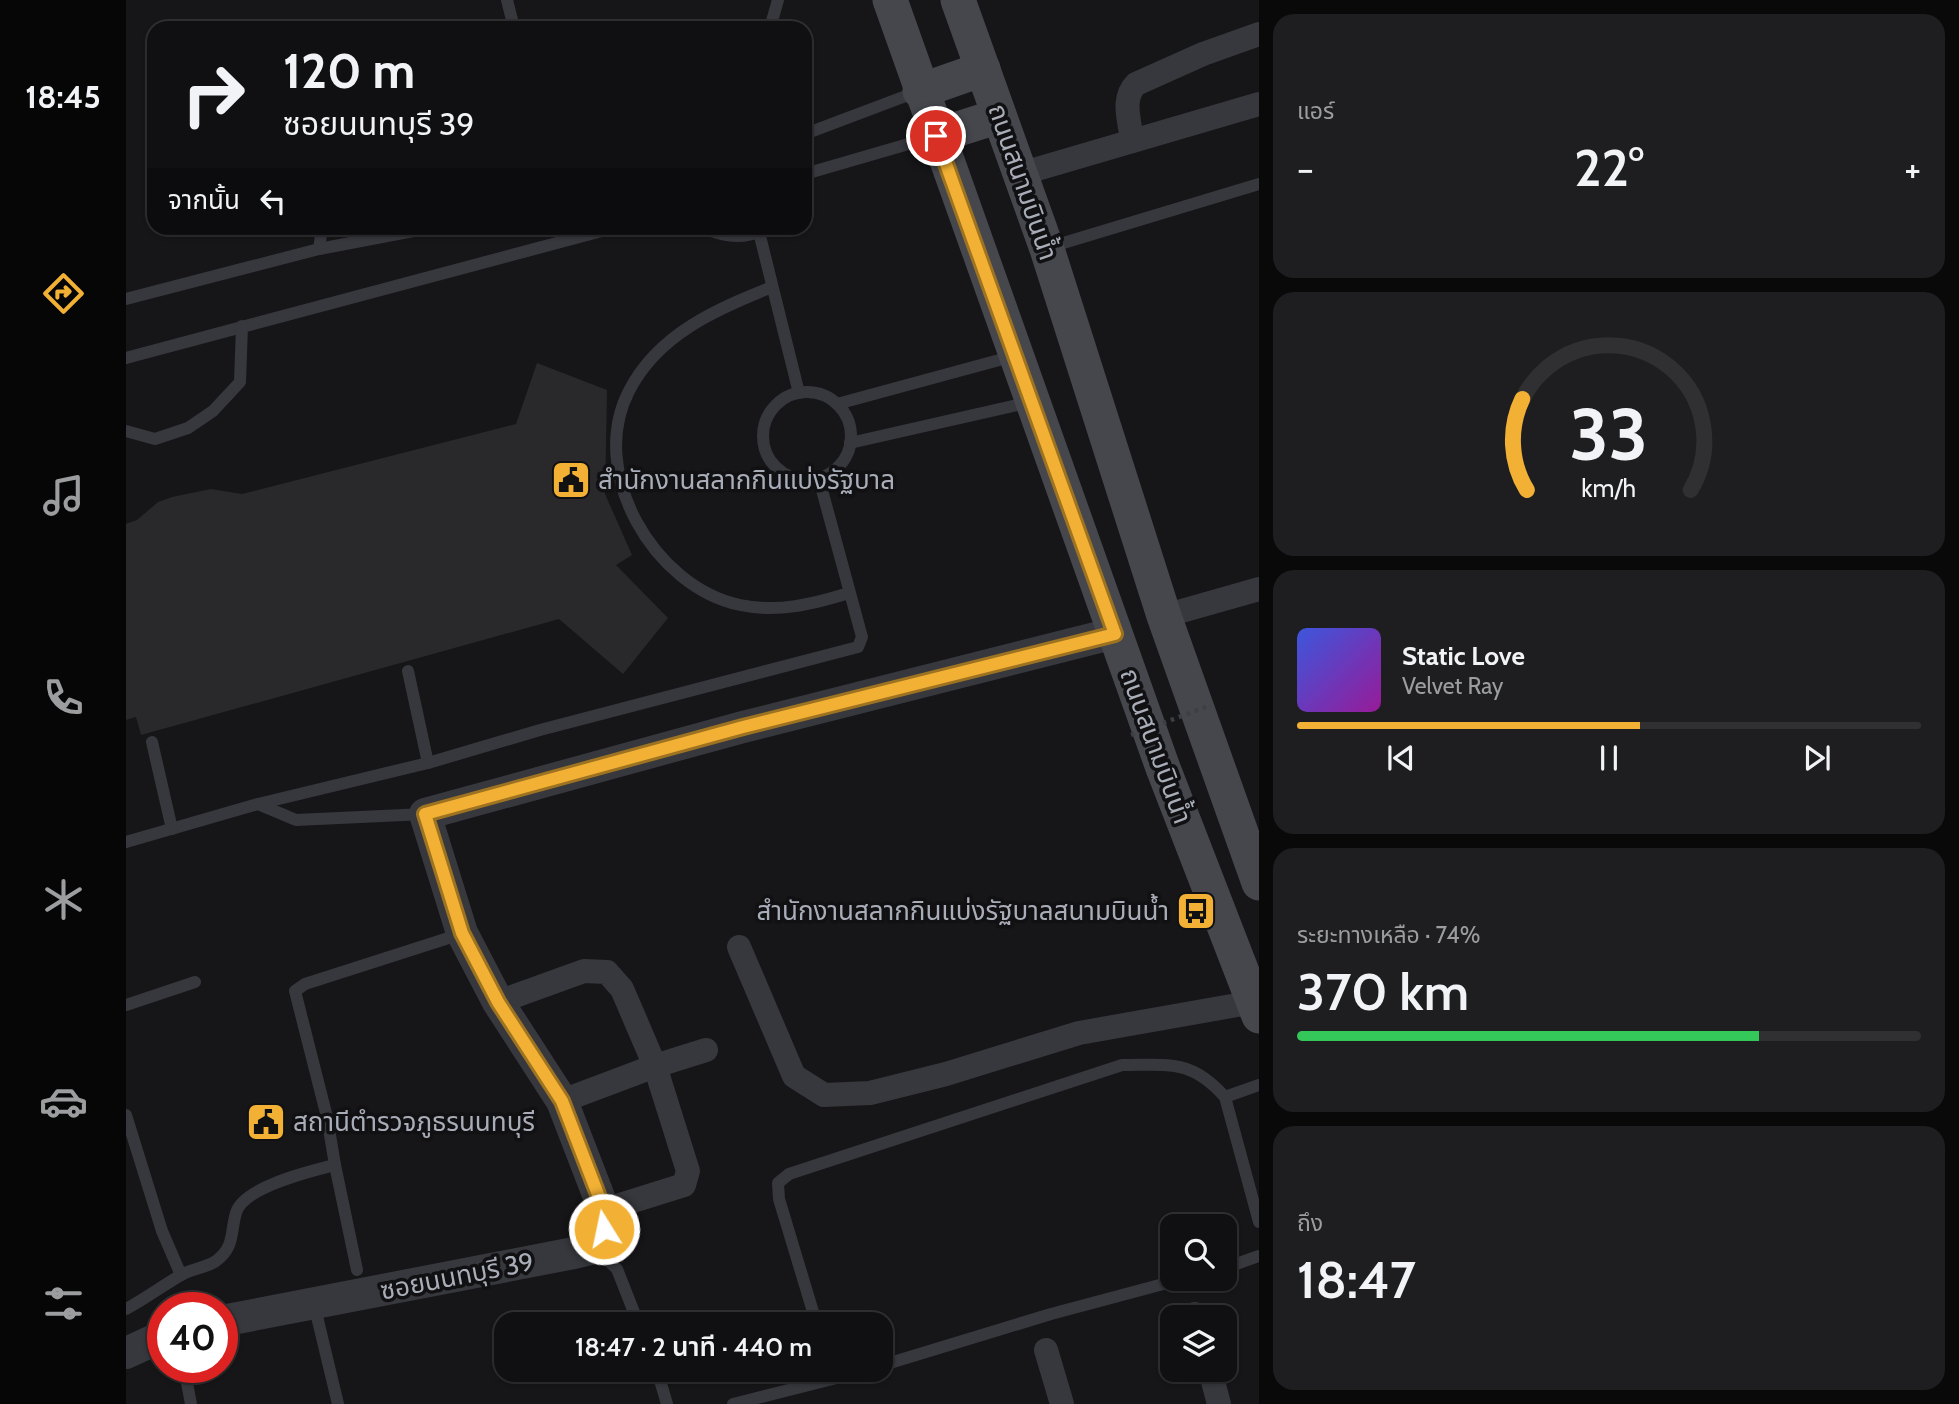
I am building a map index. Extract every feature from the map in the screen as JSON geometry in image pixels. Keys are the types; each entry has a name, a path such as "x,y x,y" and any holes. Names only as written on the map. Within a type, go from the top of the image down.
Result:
{"main road":[{"name":"ถนนสนามบินน้ำ","path":"890,0 1014,356 1163,768 1256,1009"},
{"name":"ถนนสนามบินน้ำ","path":"958,0 1047,249 1164,616 1259,883"},
{"path":"920,91 983,69"},
{"path":"936,136 999,116"}],"street":[{"path":"1132,141 1127,100 1128,92 1136,83 1203,54 1259,34"},
{"path":"1020,174 1259,104"},
{"path":"1164,616 1259,589"},
{"path":"595,1248 604,1229 604,1210 562,1101 498,1002 462,933 425,814 743,727 1115,634"},
{"path":"739,947 794,1076 824,1095 870,1093 946,1074 1079,1033 1256,1009"},
{"path":"498,1002 584,971 607,972 622,989 655,1066 688,1171 684,1185 604,1210"},
{"path":"562,1101 706,1050"},
{"name":"ซอยนนทบุรี 39","path":"238,1318 595,1248"},
{"path":"126,1353 147,1343"},
{"path":"1046,1350 1062,1404"},
{"path":"1213,1382 1219,1404"}],"lane":[{"path":"507,0 512,21"},
{"path":"772,21 778,0"},
{"path":"812,131 920,91"},
{"path":"812,172 936,136"},
{"path":"1047,249 1259,184"},
{"path":"319,249 320,235"},
{"path":"126,299 319,249 392,235"},
{"path":"126,358 586,235"},
{"path":"724,235 745,235"},
{"path":"764,235 772,287 799,393"},
{"path":"772,287 718,308 667,342 648,364 628,391 621,414 615,448 621,477 632,515 652,545 675,570 699,588 737,605 767,609 805,607 849,593"},
{"path":"126,431 155,439 188,428 213,411 240,382 242,326"},
{"path":"837,404 1014,356"},
{"path":"812,392 837,404 845,414 850,443 841,465 819,479 791,478 774,465 763,446 762,432 770,412 785,397 799,393 812,392"},
{"path":"850,443 1031,402"},
{"path":"126,842 258,804 428,764 540,730 858,648 862,637 819,479"},
{"path":"408,671 428,764"},
{"path":"152,742 172,829"},
{"path":"258,804 296,820 425,814"},
{"path":"357,1270 327,1117 295,991 304,984 462,933"},
{"path":"126,1005 195,982"},
{"path":"813,1312 779,1199 778,1182 789,1174 1122,1065 1179,1065 1208,1078 1225,1097 1259,1222"},
{"path":"1225,1097 1259,1085"},
{"path":"126,1115 162,1231 181,1275"},
{"path":"126,1309 166,1287 181,1275 216,1261 233,1242 236,1211 247,1197 295,1175 335,1165"},
{"path":"595,1248 617,1269 634,1312"},
{"path":"1237,1264 1259,1256"},
{"path":"893,1362 1051,1314 1160,1285"},
{"path":"314,1304 338,1404"},
{"path":"661,1382 667,1404"},
{"path":"733,1404 807,1382"},
{"path":"187,1383 191,1404"}],"path":[{"path":"1131,735 1211,705"}],"building":[{"path":"537,363 607,390 605,494 632,555 616,565 668,618 623,674 559,619 141,735 136,717 126,720 126,524 137,520 158,502 172,497 211,489 242,494 516,424"}],"place":[{"name":"สำนักงานสลากกินแบ่งรัฐบาล","path":"571,480"},
{"name":"สำนักงานสลากกินแบ่งรัฐบาลสนามบินน้ำ","path":"1196,911"},
{"name":"สถานีตำรวจภูธรนนทบุรี","path":"266,1122"}],"route":[{"path":"604,1229 604,1210 562,1101 498,1002 462,933 425,814 743,727 1115,634 936,136"}]}
